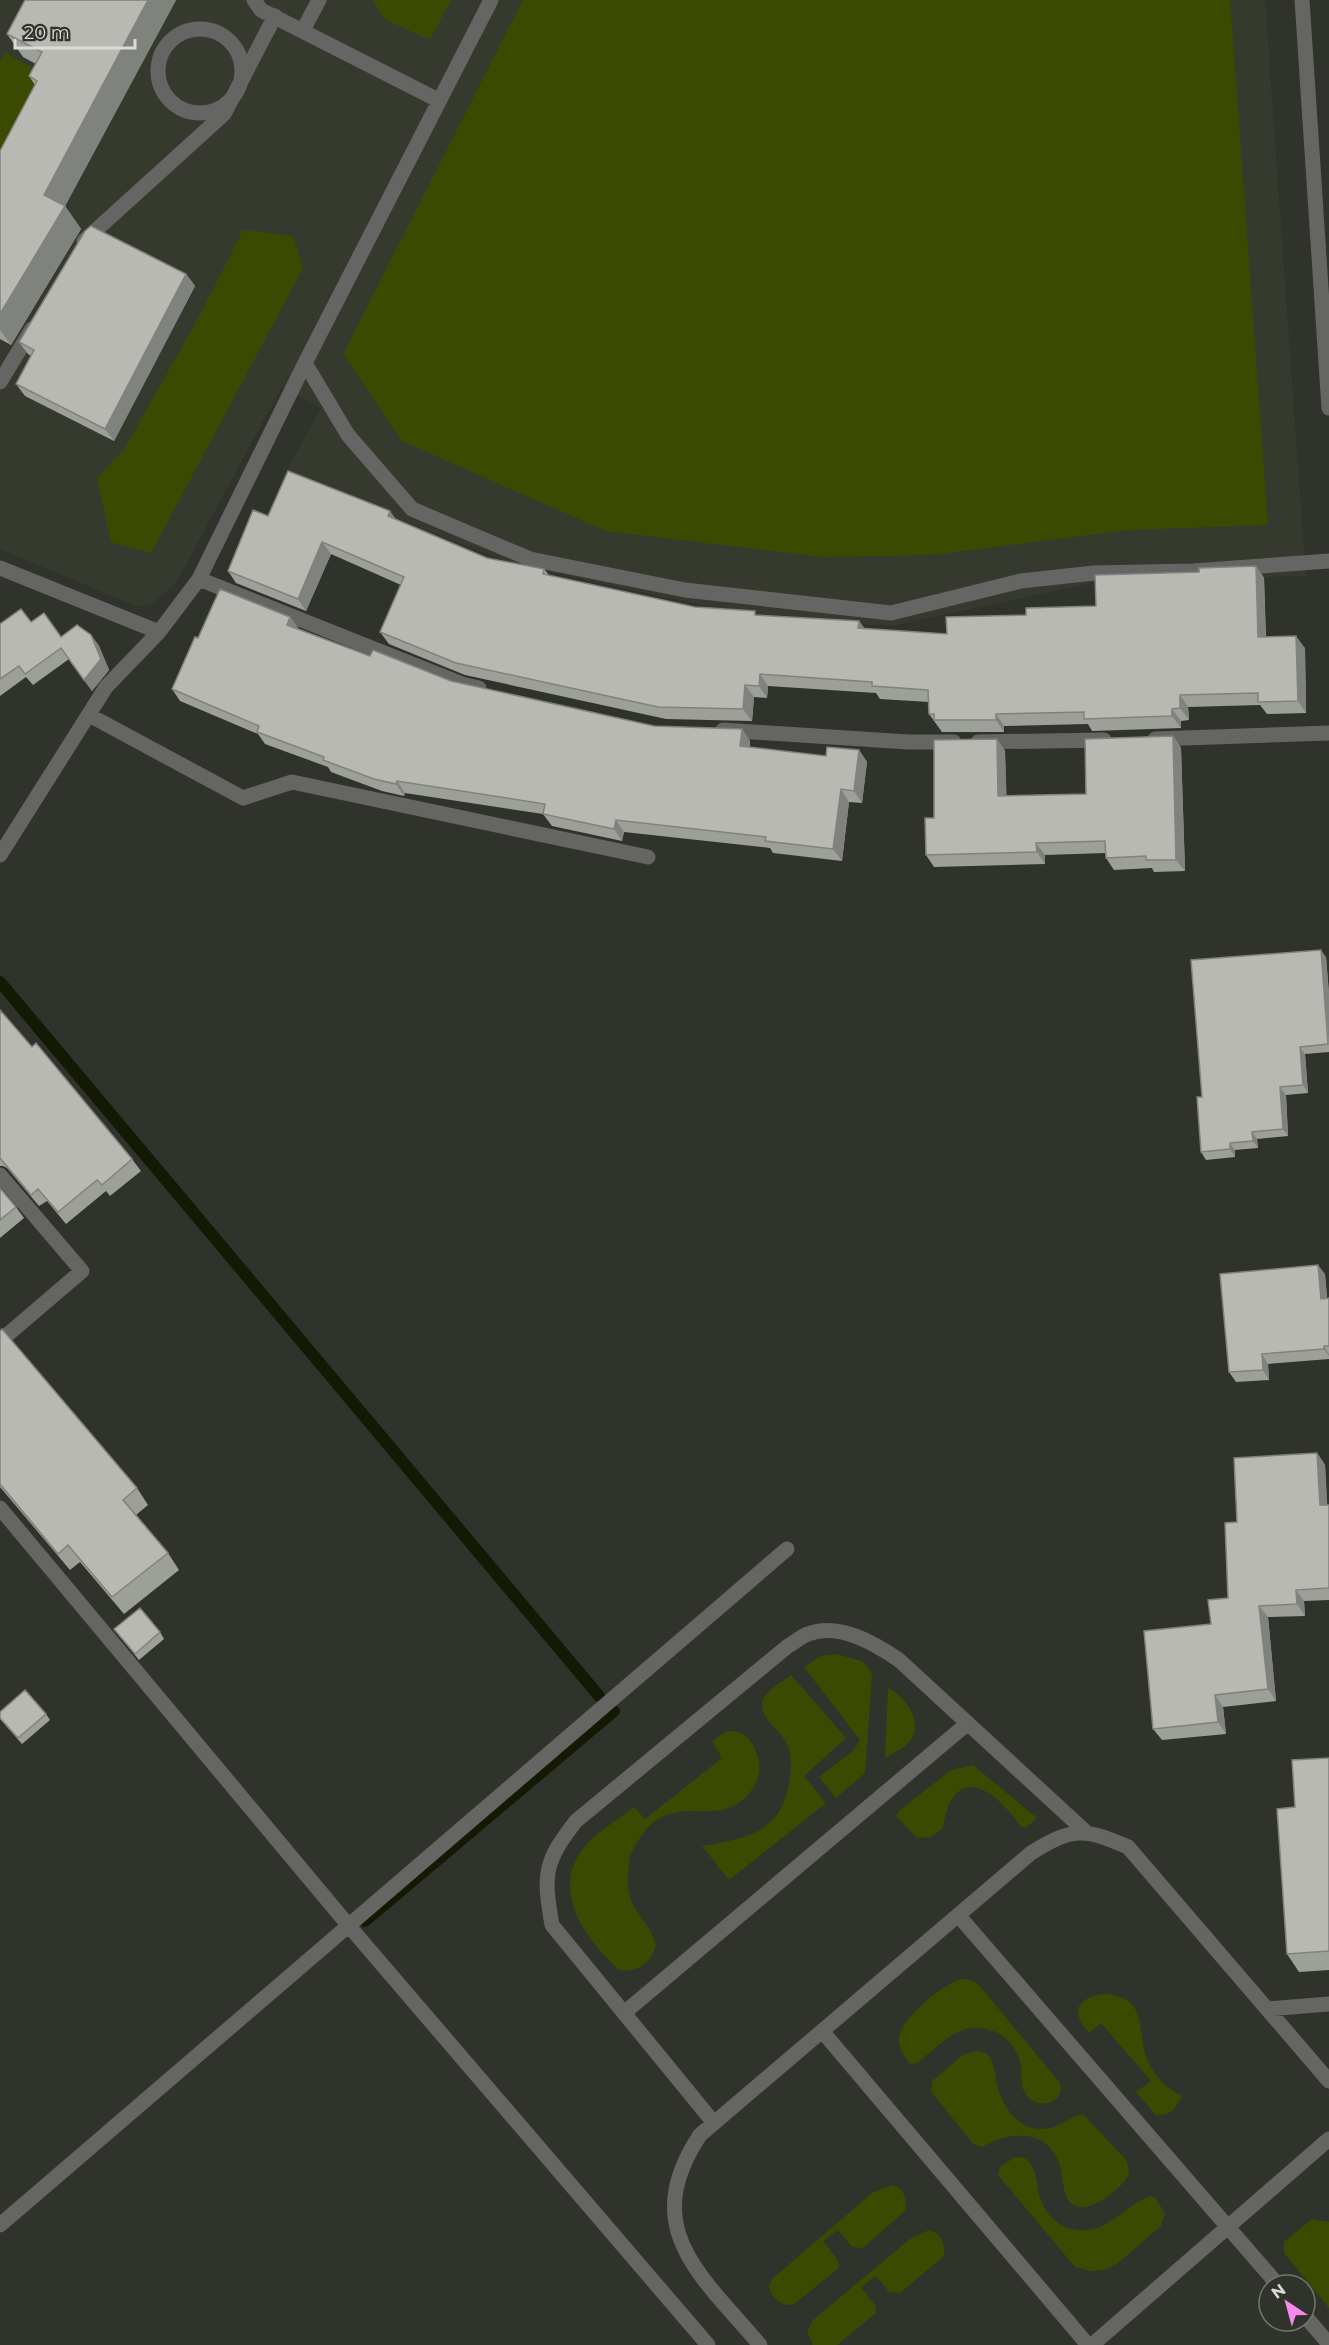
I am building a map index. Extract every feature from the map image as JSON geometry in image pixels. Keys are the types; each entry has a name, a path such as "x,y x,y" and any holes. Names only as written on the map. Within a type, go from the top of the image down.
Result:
{"street":[{"path":"254,0 261,10 438,100"},
{"path":"303,30 319,0"},
{"path":"0,855 106,687 159,632 200,579 304,363 491,0"},
{"path":"1302,0 1329,408"},
{"path":"75,256 86,237 224,114 275,16"},
{"path":"204,28 217,32 238,50 242,69 239,89 230,101 204,114 176,107 166,97 159,84 157,69 160,56 172,39 190,29 204,28"},
{"path":"0,382 40,314"},
{"path":"304,363 348,435 412,509 530,559 674,588 891,614 1021,581 1094,573 1193,571 1329,561"},
{"path":"0,568 159,632"},
{"path":"200,579 462,684 496,692"},
{"path":"88,715 243,798 292,782 648,857"},
{"path":"708,730 908,742 1116,740"},
{"path":"1140,739 1329,733"},
{"path":"0,1175 82,1271 0,1341"},
{"path":"0,1509 349,1926 708,2345"},
{"path":"0,2226 787,1549"},
{"path":"714,2123 552,1925 546,1890 548,1866 559,1843 576,1821 788,1646 808,1633 851,1634 878,1645 899,1660 1087,1833"},
{"path":"624,2013 968,1723"},
{"path":"760,2345 688,2259 678,2238 675,2198 677,2179 684,2159 700,2135 958,1915 1031,1854 1055,1838 1074,1833 1087,1833 1128,1847 1329,2082"},
{"path":"958,1915 1268,2273"},
{"path":"1267,2008 1329,2004"},
{"path":"822,2031 1090,2345 1329,2139"},
{"path":"1317,2330 1329,2344"}],"shaded area":[{"path":"0,0 1265,0 1306,576 1097,582 892,626 775,621 512,564 285,474 321,408 282,386 176,583 153,603 138,607 0,549"}],"green space":[{"path":"373,0 451,0 430,40 384,19"},
{"path":"523,0 1230,0 1268,525 1129,530 932,555 823,557 606,531 402,441 343,354"},
{"path":"5,53 47,76 0,168 0,63"},
{"path":"243,230 293,236 303,268 151,553 111,542 97,478 124,450 201,313"},
{"path":"836,1654 862,1661 872,1673 865,1773 836,1798 819,1777 854,1750 860,1740 804,1667 821,1656"},
{"path":"791,1675 846,1738 804,1776 826,1803 729,1880 702,1846 733,1840 759,1831 778,1813 785,1800 791,1770 788,1746 768,1720 762,1709 762,1703 770,1691"},
{"path":"888,1688 907,1704 915,1727 909,1742 885,1758"},
{"path":"735,1731 748,1738 756,1752 759,1770 754,1787 742,1801 734,1806 717,1811 675,1812 658,1819 642,1835 629,1858 628,1887 633,1905 656,1944 648,1961 643,1965 632,1970 619,1970 594,1943 576,1912 571,1895 570,1879 575,1862 591,1840 634,1807 645,1819 722,1758 712,1741 725,1732"},
{"path":"973,1765 1037,1818 1027,1827 1021,1827 1000,1802 981,1789 972,1787 962,1789 953,1797 942,1829 931,1837 917,1838 896,1816 900,1810 951,1770"},
{"path":"961,1979 971,1980 979,1985 1060,2083 1061,2090 1055,2100 1045,2104 1028,2097 1022,2086 1021,2066 1013,2047 998,2033 988,2029 968,2029 958,2032 917,2063 910,2064 899,2043 905,2024 912,2014 932,1996"},
{"path":"1102,1994 1117,1996 1128,2001 1134,2008 1141,2026 1147,2059 1153,2071 1161,2081 1182,2096 1169,2113 1156,2115 1136,2092 1151,2081 1101,2023 1089,2033 1083,2026 1078,2013 1081,2003"},
{"path":"978,2051 986,2053 990,2058 1000,2095 1010,2113 1017,2120 1033,2128 1043,2129 1084,2115 1126,2160 1129,2174 1123,2183 1103,2200 1086,2207 1079,2207 1068,2200 1058,2160 1044,2142 1025,2136 1014,2136 982,2147 973,2144 931,2091 932,2081 964,2054"},
{"path":"1015,2157 1026,2158 1031,2164 1045,2208 1063,2226 1079,2230 1100,2227 1150,2196 1155,2198 1165,2213 1161,2226 1117,2264 1105,2270 1090,2271 1075,2267 998,2175 1000,2167"},
{"path":"892,2185 904,2194 906,2210 863,2248 852,2247 838,2230 823,2241 838,2260 839,2268 793,2305 781,2303 775,2298 769,2287 772,2279 872,2193"},
{"path":"1312,2219 1329,2222 1329,2308 1317,2293 1317,2273 1300,2273 1284,2253 1284,2242"},
{"path":"929,2230 942,2240 944,2256 900,2293 889,2292 876,2276 861,2287 875,2305 876,2313 837,2345 813,2345 807,2332 813,2320 910,2239"}],"building":[{"path":"25,0 148,0 44,195 65,206 0,314 0,151 37,81 29,76 42,52 7,34"},
{"path":"91,226 186,274 105,429 16,384 34,350 19,342 85,231"},
{"path":"288,471 390,511 388,516 487,558 544,569 543,574 695,607 755,611 755,615 859,621 858,628 947,634 946,617 1026,615 1026,608 1096,606 1095,575 1199,572 1199,568 1256,566 1258,637 1296,636 1298,701 1258,702 1258,693 1180,695 1180,708 1172,709 1172,716 1084,719 1084,712 996,714 996,720 934,720 934,714 929,714 928,690 872,686 872,682 760,674 759,686 745,685 743,709 658,707 456,663 380,632 404,577 322,542 298,599 228,571 253,510 268,516"},
{"path":"220,589 290,617 287,625 370,656 373,650 451,681 654,726 742,729 740,746 826,756 827,747 859,750 854,791 841,789 833,849 765,841 766,837 616,820 614,829 543,814 545,804 397,781 396,784 374,779 323,760 324,757 257,732 259,726 172,689"},
{"path":"21,609 31,622 44,613 61,637 77,625 91,635 101,659 84,680 61,648 25,674 19,666 0,679 0,624"},
{"path":"1173,736 1176,860 1146,860 1146,856 1106,858 1105,841 1036,843 1037,852 926,855 925,818 934,818 934,740 997,739 998,796 1086,794 1085,739"},
{"path":"1321,950 1328,1044 1300,1047 1303,1085 1280,1087 1283,1129 1252,1132 1253,1141 1230,1143 1230,1149 1201,1152 1197,1097 1202,1097 1191,960"},
{"path":"0,1010 32,1047 36,1043 132,1159 102,1185 97,1180 58,1212 38,1189 31,1195 0,1158"},
{"path":"0,1188 16,1207 0,1220"},
{"path":"1318,1265 1321,1299 1329,1298 1329,1346 1324,1346 1324,1349 1262,1354 1263,1370 1229,1372 1220,1274"},
{"path":"2,1329 137,1488 123,1500 168,1553 112,1597 68,1545 58,1554 0,1484 0,1331"},
{"path":"1317,1453 1320,1505 1329,1505 1329,1588 1296,1590 1297,1604 1259,1606 1268,1689 1215,1695 1218,1722 1153,1729 1144,1631 1211,1624 1208,1600 1228,1598 1225,1523 1237,1522 1234,1458"},
{"path":"140,1608 160,1632 135,1654 114,1629"},
{"path":"25,1690 46,1714 18,1738 0,1718 0,1712"},
{"path":"1329,1758 1329,1951 1287,1954 1277,1809 1295,1807 1292,1760"}],"waterway":[{"path":"0,982 599,1696"},
{"path":"365,1921 614,1711"}]}
